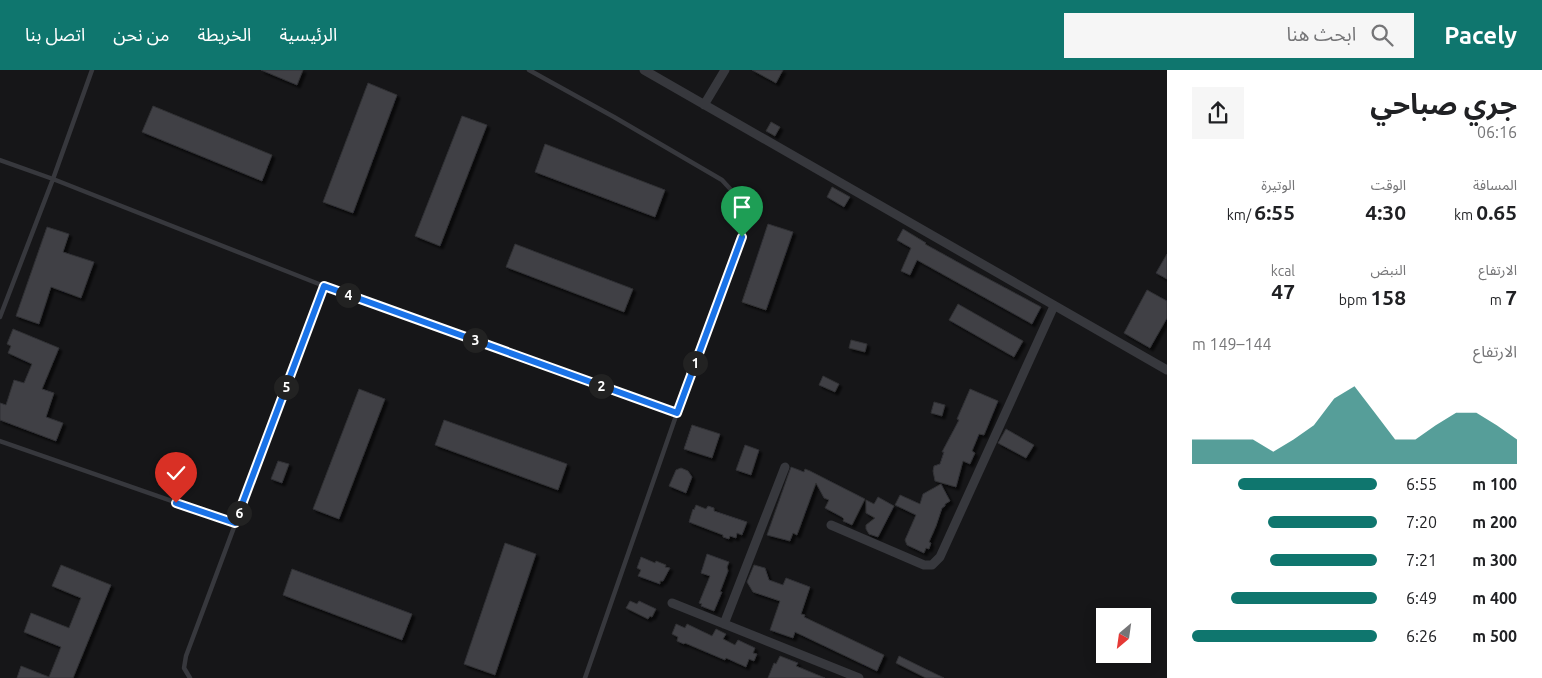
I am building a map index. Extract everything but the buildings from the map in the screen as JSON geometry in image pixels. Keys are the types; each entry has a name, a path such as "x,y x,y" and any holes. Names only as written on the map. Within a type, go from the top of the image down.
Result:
{"street":[{"path":"644,70 1167,370"},
{"path":"704,105 725,70"},
{"path":"831,525 924,565 932,565 940,557 1054,306"},
{"path":"724,624 785,467"},
{"path":"672,603 859,678"}],"lane":[{"path":"0,317 53,180 92,70"},
{"path":"529,70 722,180 733,192 743,220 742,237 677,413 584,678"},
{"path":"0,160 324,286 677,413"},
{"path":"190,678 184,668 186,656 324,286"},
{"path":"0,441 235,523"}],"route":[{"path":"176,503 235,523 324,286 677,413 742,237"}]}
